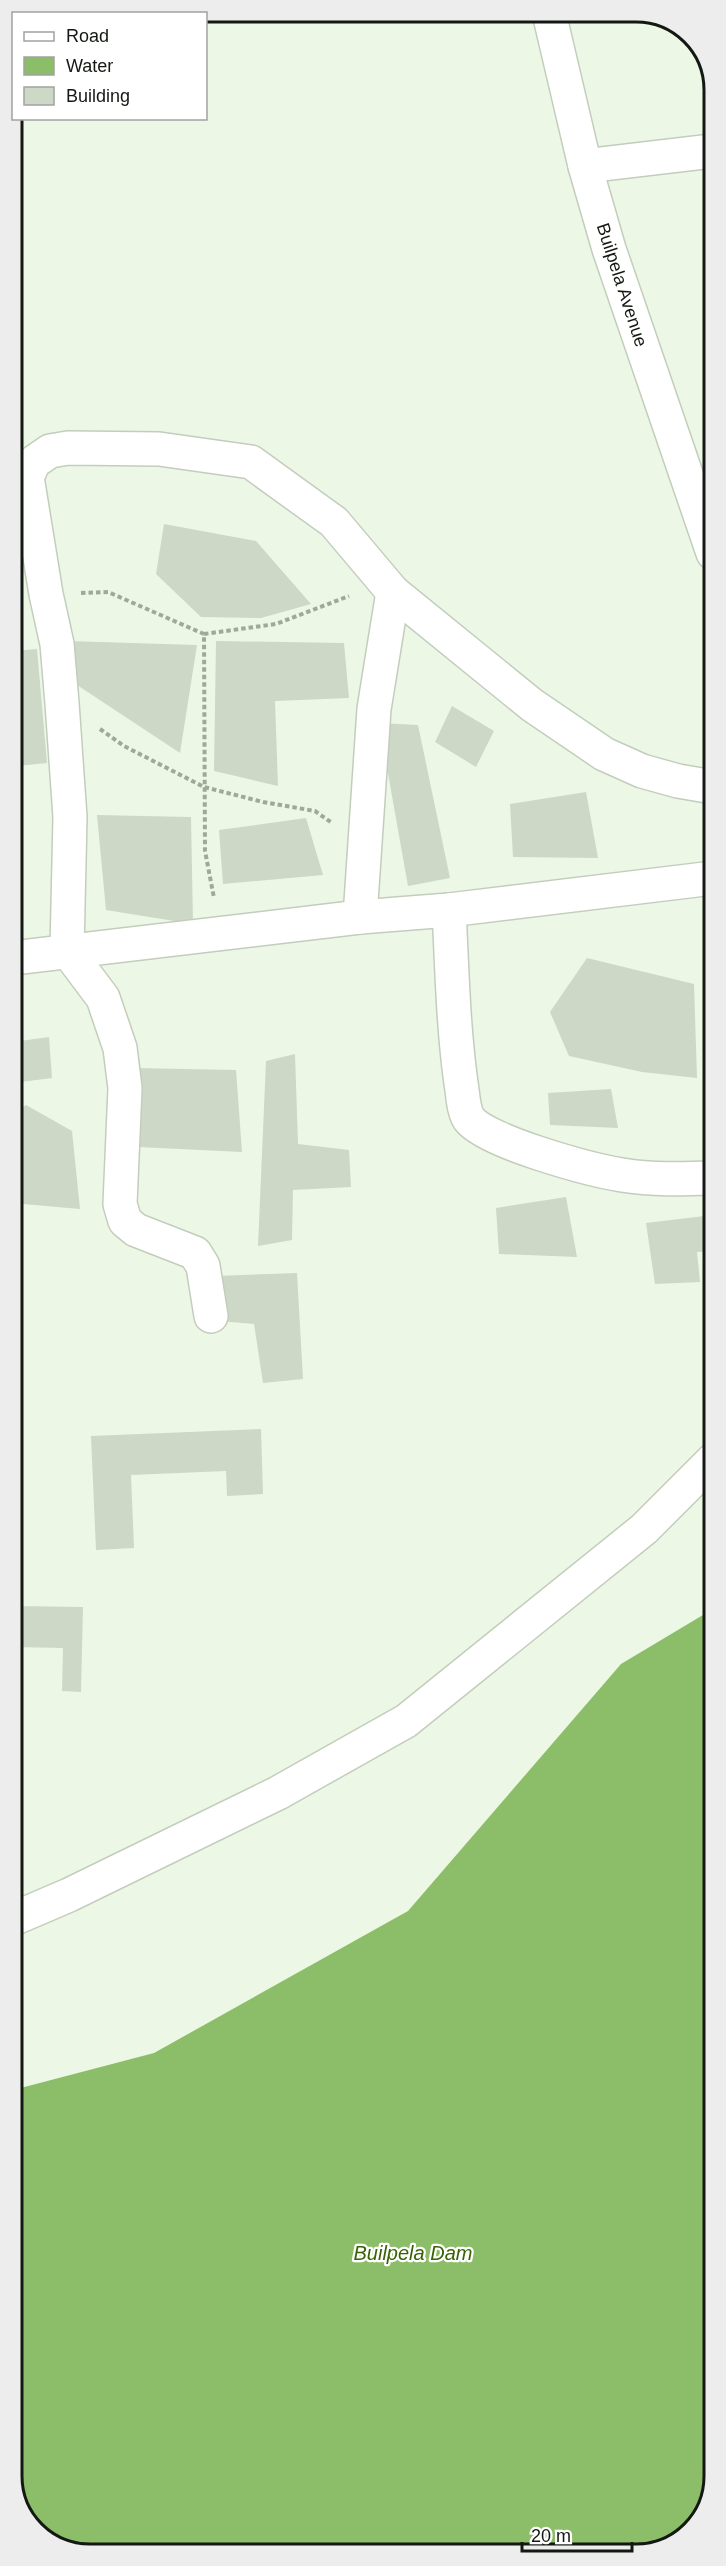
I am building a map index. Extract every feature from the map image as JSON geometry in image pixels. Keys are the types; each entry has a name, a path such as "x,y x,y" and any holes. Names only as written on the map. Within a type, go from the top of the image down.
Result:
{"street":[{"name":"Builpela Avenue","path":"552,23 585,166 609,249 704,526"},
{"path":"585,166 704,152"},
{"path":"211,1316 203,1266 195,1253 136,1230 125,1221 120,1204 125,1088 120,1048 103,998 67,950 70,817 57,644 46,594 27,477 34,462 50,451 68,448 159,448 251,462 334,522 390,587 532,705 604,754 642,771 704,785"},
{"path":"360,917 374,709 390,587"},
{"path":"22,957 360,917 449,910 704,879"},
{"path":"449,910 457,1056 468,1117 476,1126 508,1142 571,1163 623,1176 665,1179 704,1178"},
{"path":"22,1915 69,1895 278,1793 406,1721 644,1529 704,1469"}],"path":[{"path":"46,594 108,592 204,634 276,624 390,587"},
{"path":"204,634 205,851 221,934"},
{"path":"62,703 124,746 204,786 263,802 315,811 351,839 365,862"}],"water":[{"name":"Builpela Dam","path":"704,1614 704,2475 700,2497 689,2517 680,2527 661,2538 635,2544 86,2543 73,2541 53,2532 32,2509 24,2489 22,2475 22,2088 154,2053 408,1911 621,1664"}],"building":[{"path":"164,524 256,541 311,604 261,618 201,617 156,574"},
{"path":"68,641 197,645 180,753 71,681"},
{"path":"216,641 344,643 349,698 275,701 278,786 214,771"},
{"path":"37,649 47,763 22,766 22,650"},
{"path":"452,706 494,731 476,767 435,742"},
{"path":"379,723 418,725 450,878 408,886"},
{"path":"586,792 598,858 513,857 510,804"},
{"path":"97,815 191,817 193,924 106,910"},
{"path":"306,818 323,875 223,884 219,830"},
{"path":"587,958 694,984 697,1078 642,1072 569,1056 550,1012"},
{"path":"49,1037 52,1078 22,1082 22,1041"},
{"path":"295,1054 298,1144 349,1150 351,1187 293,1190 292,1240 258,1246 266,1061"},
{"path":"134,1068 236,1070 242,1152 138,1147"},
{"path":"611,1089 618,1128 550,1125 548,1093"},
{"path":"26,1105 72,1131 80,1209 23,1204 22,1107"},
{"path":"566,1197 577,1257 499,1254 496,1208"},
{"path":"704,1216 704,1252 697,1252 700,1282 655,1284 646,1223"},
{"path":"297,1273 303,1379 263,1383 254,1324 219,1321 215,1276"},
{"path":"261,1429 263,1494 227,1496 226,1471 131,1475 134,1548 96,1550 91,1436"},
{"path":"22,1606 83,1607 81,1692 62,1691 63,1648 22,1647"}]}
